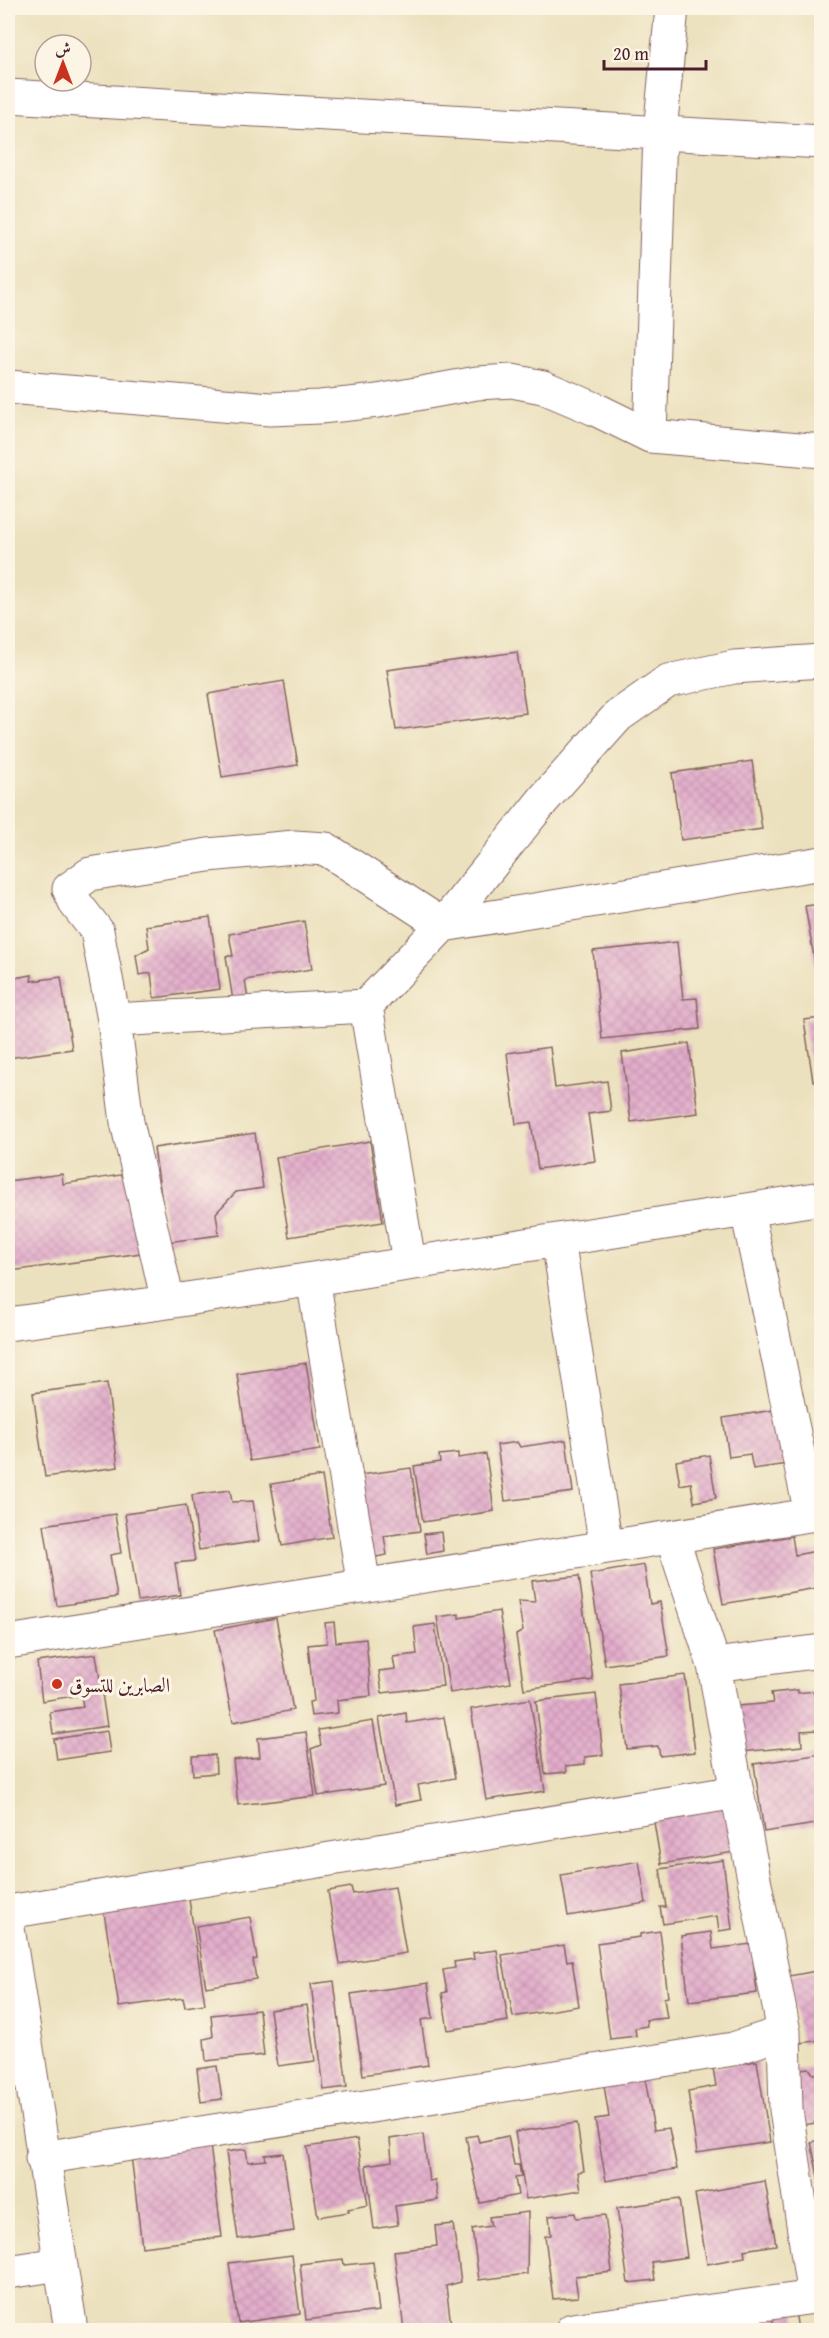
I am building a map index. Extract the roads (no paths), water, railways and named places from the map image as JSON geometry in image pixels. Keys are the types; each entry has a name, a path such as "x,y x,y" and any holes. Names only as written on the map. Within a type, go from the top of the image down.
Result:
{"street":[{"path":"650,436 660,132 672,8"},
{"path":"8,96 822,142"},
{"path":"8,387 270,409 378,401 477,383 512,381 543,387 650,436 822,451"},
{"path":"114,1020 366,1006 443,925 544,799 618,716 668,681 734,667 822,661"},
{"path":"168,1302 127,1122 114,1020 97,932 76,904 69,889 90,874 208,855 294,847 326,849 443,925 822,863"},
{"path":"366,1006 409,1262"},
{"path":"8,1324 168,1302 822,1198"},
{"path":"8,1642 817,1514 747,1210"},
{"path":"558,1240 606,1547"},
{"path":"313,1279 364,1586"},
{"path":"572,2331 726,2321 818,2296 786,2110 783,2032 714,1665 672,1537"},
{"path":"714,1665 822,1651"},
{"path":"8,1912 737,1792"},
{"path":"8,1928 14,2009 71,2331"},
{"path":"42,2158 733,2049 783,2032"},
{"path":"8,2272 60,2264"}],"place":[{"name":"الصابرين للتسوق","path":"57,1684"}]}
